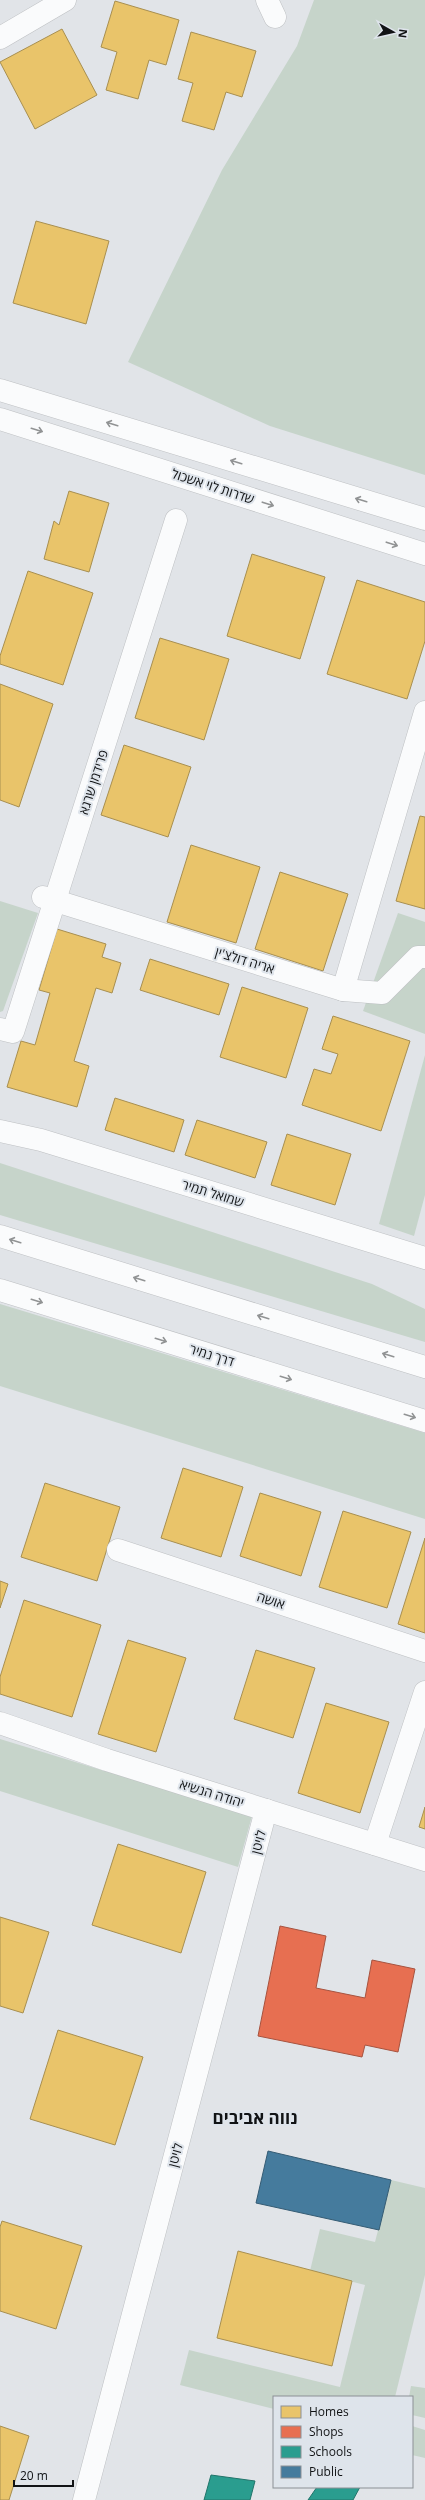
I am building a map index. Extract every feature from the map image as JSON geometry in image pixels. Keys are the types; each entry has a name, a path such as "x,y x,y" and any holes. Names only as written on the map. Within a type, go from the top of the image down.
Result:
{"main road":[{"path":"0,38 65,0"},
{"path":"0,390 425,519"},
{"name":"שדרות לוי אשכול","path":"0,419 425,554"},
{"name":"פרידמן שרגא","path":"0,1029 13,1032 49,899 176,520"},
{"path":"343,990 405,785 425,712"},
{"name":"אריה דולצ'ין","path":"49,899 343,990 382,993 418,957 425,957"},
{"name":"שמואל תמיר","path":"0,1131 41,1140 425,1258"},
{"path":"0,1236 425,1367"},
{"name":"דרך נמיר","path":"0,1290 425,1421"},
{"name":"אושה","path":"118,1550 425,1650"},
{"path":"375,1844 425,1692"},
{"name":"יהודה הנשיא","path":"0,1723 107,1760 425,1860"},
{"name":"לויטן","path":"84,2500 266,1810"}],"shaded area":[{"path":"314,0 425,0 425,475 270,426 128,362 222,170 297,46"},
{"path":"0,901 38,913 3,1011 0,1012"},
{"path":"398,913 425,922 425,1034 363,1011"},
{"path":"425,1055 425,1195 414,1236 379,1224"},
{"path":"0,1163 372,1284 425,1309 425,1342 0,1215"},
{"path":"0,1304 425,1433 425,1519 0,1386"},
{"path":"0,1739 252,1816 238,1867 0,1791"},
{"path":"391,2180 425,2188 425,2275 395,2396 273,2396 273,2409 180,2385 189,2350 340,2387 365,2285 310,2271 320,2229 375,2242"},
{"path":"411,2386 425,2388 425,2418 413,2415 413,2396 409,2396"},
{"path":"413,2426 425,2430 425,2458 413,2455"}],"building: Homes":[{"path":"115,1 179,20 166,65 149,60 138,99 106,90 117,52 101,47"},
{"path":"62,29 97,95 35,129 0,62"},
{"path":"191,32 256,51 242,97 226,92 214,130 182,121 193,83 178,79"},
{"path":"36,221 109,241 86,324 13,303"},
{"path":"69,491 109,503 89,572 44,559 54,521 59,525"},
{"path":"252,554 325,577 300,659 227,636"},
{"path":"28,571 93,593 63,685 0,664 0,656"},
{"path":"357,580 425,602 425,641 407,699 327,674"},
{"path":"160,638 229,659 204,740 135,718"},
{"path":"0,684 53,704 19,807 0,800"},
{"path":"124,745 191,767 168,837 101,815"},
{"path":"420,816 425,817 425,909 396,901"},
{"path":"191,845 260,867 236,943 167,922"},
{"path":"280,872 348,894 323,971 255,949"},
{"path":"57,929 106,944 102,957 121,963 112,993 96,988 74,1061 89,1066 77,1107 7,1087 21,1041 35,1045 50,993 39,990"},
{"path":"150,959 229,984 219,1015 140,990"},
{"path":"242,987 308,1008 286,1078 220,1057"},
{"path":"333,1016 410,1041 381,1131 302,1105 314,1069 331,1074 338,1054 322,1049"},
{"path":"115,1098 184,1120 174,1152 105,1130"},
{"path":"197,1120 267,1142 255,1178 185,1155"},
{"path":"287,1134 351,1154 335,1205 271,1185"},
{"path":"183,1468 243,1487 221,1557 161,1538"},
{"path":"45,1483 120,1507 97,1581 21,1557"},
{"path":"260,1493 321,1512 301,1576 240,1556"},
{"path":"343,1511 411,1532 387,1608 319,1587"},
{"path":"425,1538 425,1633 398,1624"},
{"path":"0,1581 8,1584 0,1608"},
{"path":"24,1600 101,1625 72,1717 0,1694 0,1677"},
{"path":"128,1640 186,1658 156,1752 98,1734"},
{"path":"256,1650 315,1668 293,1738 234,1719"},
{"path":"326,1703 389,1722 360,1813 298,1793"},
{"path":"425,1807 425,1829 419,1827"},
{"path":"118,1844 206,1872 181,1953 92,1925"},
{"path":"0,1917 49,1932 23,2013 0,2006"},
{"path":"58,2030 143,2057 115,2145 30,2119"},
{"path":"2,2221 82,2246 56,2329 0,2311 0,2227"},
{"path":"238,2251 352,2281 332,2366 217,2338"},
{"path":"0,2426 29,2436 9,2500 0,2500"}],"building: Shops":[{"path":"280,1926 326,1936 316,1988 365,1998 372,1960 415,1969 398,2052 365,2045 362,2057 258,2036"}],"building: Schools":[{"path":"211,2475 255,2481 250,2500 204,2500"},
{"path":"316,2488 359,2488 353,2500 308,2500"}],"building: Public":[{"path":"268,2151 391,2180 379,2230 256,2203"}],"district":[{"name":"נווה אביבים","path":"255,2118"}]}
